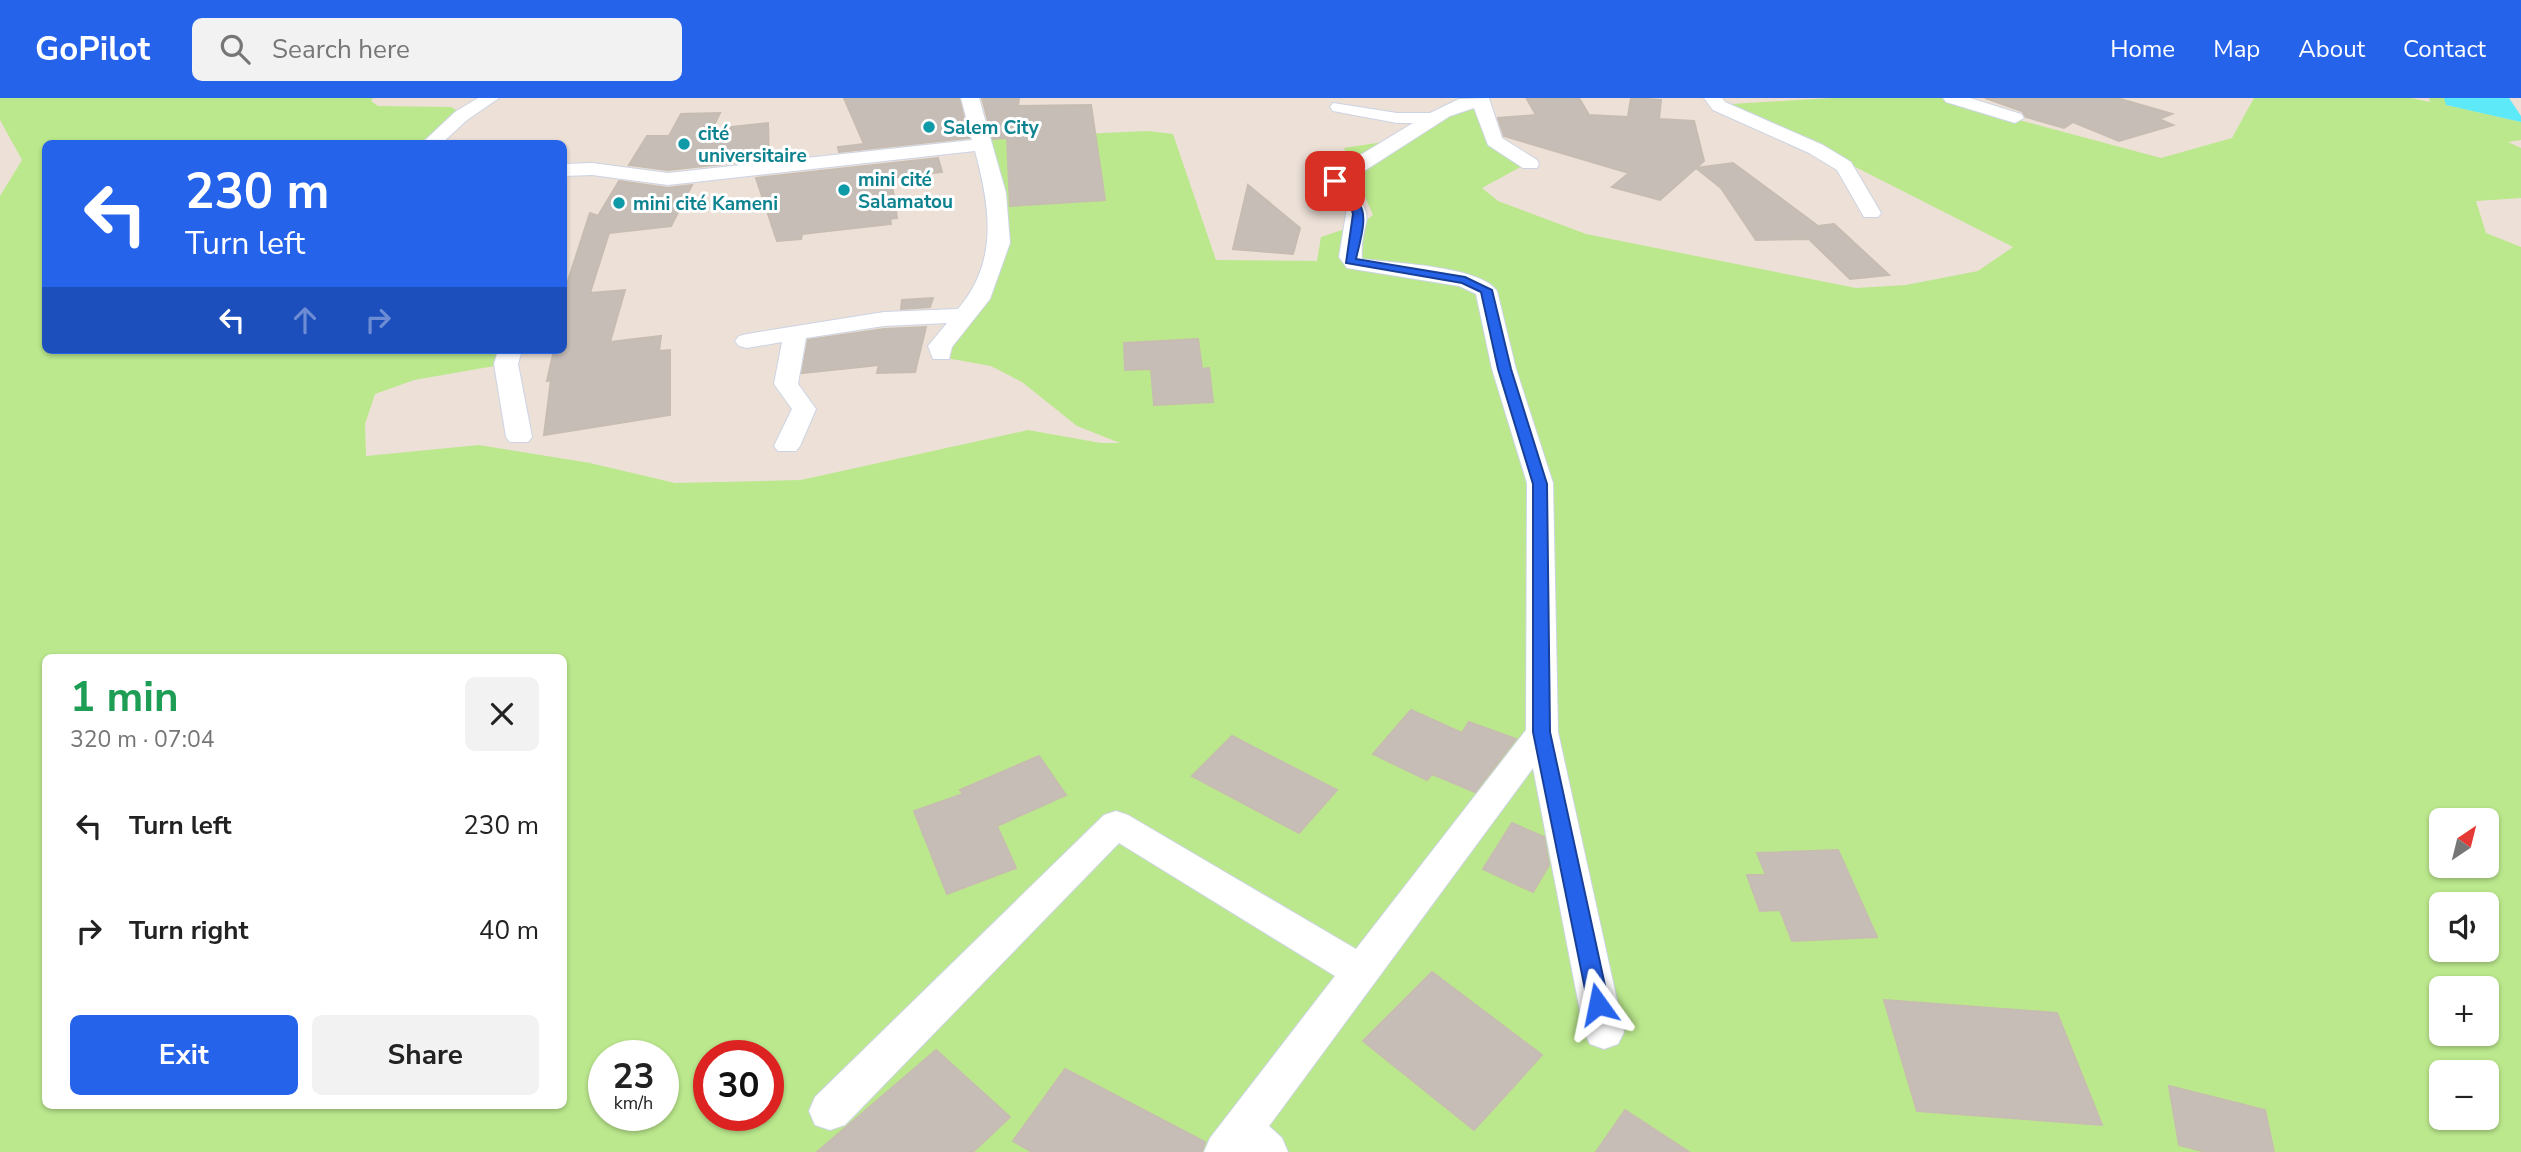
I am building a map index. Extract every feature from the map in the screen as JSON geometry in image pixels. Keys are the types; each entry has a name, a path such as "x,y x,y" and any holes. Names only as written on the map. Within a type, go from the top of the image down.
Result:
{"street":[{"path":"434,140 461,116 490,98"},
{"path":"941,354 940,346 979,299 1000,243 996,194 970,98"},
{"path":"1713,98 1719,106 1816,149 1844,166 1871,212"},
{"path":"1952,98 2015,118"},
{"path":"1530,164 1494,141 1480,100 1465,103 1433,118 1349,169 1333,185 1356,206 1358,214 1350,257 1354,264 1465,280 1486,290 1504,369 1540,484 1542,732 1604,1031"},
{"path":"1339,107 1396,118 1433,118"},
{"path":"567,175 667,179 981,145"},
{"path":"747,341 884,319 964,316"},
{"path":"787,446 804,409 786,384 795,334"},
{"path":"510,354 507,374 519,437"},
{"path":"1245,1144 1363,973 1542,732"},
{"path":"830,1111 1116,824 1363,973"}],"green space":[{"path":"0,98 373,98 371,101 378,106 451,107 459,112 427,140 42,140 42,354 509,354 506,364 414,380 375,394 365,424 366,456 479,445 590,463 675,483 801,480 1028,430 1101,443 1120,443 1077,426 1022,382 991,366 935,356 1000,243 977,130 1082,134 1148,131 1173,134 1216,260 1317,261 1321,237 1363,223 1373,215 1344,148 1383,142 1480,102 1494,141 1526,164 1482,188 1498,201 1586,234 1856,288 1906,285 1978,271 2013,247 1731,104 1831,98 1949,98 1985,111 2161,158 2232,138 2254,98 2411,98 2430,102 2429,98 2444,98 2447,105 2521,122 2521,140 2508,142 2521,148 2521,198 2476,201 2486,233 2521,247 2521,1152 0,1152 0,196 22,160 0,120"}],"water":[{"path":"2444,98 2509,98 2521,116 2521,122 2446,105"}],"building":[{"path":"844,98 959,98 969,138 839,152 838,147 864,144"},
{"path":"982,98 1019,98 1018,106 1091,105 1105,200 1010,206 1007,138 993,139"},
{"path":"1579,98 1589,115 1628,117 1631,98 1661,100 1659,119 1694,121 1704,161 1660,200 1612,187 1629,173 1504,136 1498,118 1536,115 1527,99"},
{"path":"1985,98 2117,98 2172,114 2159,119 2173,125 2119,141 2073,122 2064,128 2026,117 2022,111"},
{"path":"720,113 712,129 768,123 769,159 668,170 629,165 647,136 669,136 681,114"},
{"path":"938,158 942,172 891,178 897,218 890,219 891,224 802,234 801,239 777,241 756,178"},
{"path":"1733,163 1818,226 1834,224 1889,275 1850,279 1809,239 1756,240 1721,188 1696,168"},
{"path":"619,181 668,188 692,185 671,226 609,233 590,293 625,290 610,342 661,336 659,351 670,350 670,415 544,435 551,380 547,381 553,354 567,354 567,284 590,213 598,216"},
{"path":"1248,185 1300,228 1293,254 1233,249"},
{"path":"933,298 930,307 901,309 902,300"},
{"path":"926,327 915,372 877,373 879,365 802,373 808,340 884,329"},
{"path":"1198,339 1202,369 1209,368 1213,402 1154,405 1151,369 1125,370 1124,343"},
{"path":"1411,710 1462,733 1469,722 1516,739 1475,792 1432,774 1427,780 1373,754"},
{"path":"1232,736 1337,790 1299,833 1192,776"},
{"path":"1039,756 1066,795 997,826 1016,868 947,894 914,811 963,794 960,790"},
{"path":"1512,823 1544,837 1549,865 1533,892 1483,869"},
{"path":"1838,850 1877,937 1792,941 1780,910 1760,911 1747,875 1766,875 1757,853"},
{"path":"1432,972 1542,1055 1474,1130 1363,1041"},
{"path":"1884,1000 2057,1013 2102,1125 1917,1111"},
{"path":"936,1050 1010,1117 973,1152 817,1152"},
{"path":"1065,1069 1205,1142 1202,1152 1032,1152 1013,1141"},
{"path":"2169,1086 2265,1110 2274,1152 2206,1152 2179,1145"},
{"path":"1625,1110 1689,1152 1596,1152"}],"place":[{"name":"Salem City","path":"929,127"},
{"name":"cité universitaire","path":"684,144"},
{"name":"mini cité Salamatou","path":"844,190"},
{"name":"mini cité Kameni","path":"619,203"}],"route":[{"path":"1335,181 1335,188 1356,206 1358,214 1350,257 1354,264 1465,280 1486,290 1504,369 1528,438 1540,484 1542,732 1598,1004"}]}
